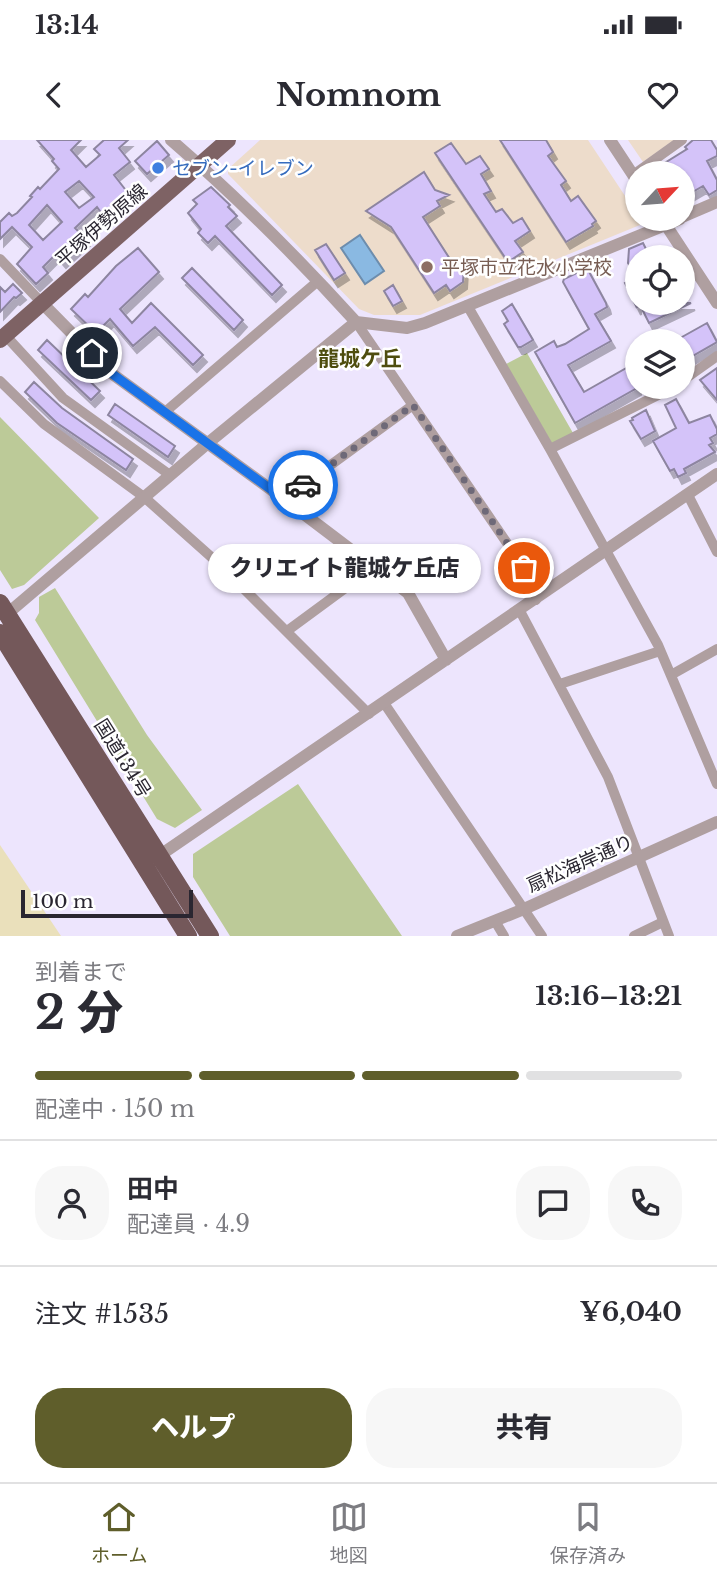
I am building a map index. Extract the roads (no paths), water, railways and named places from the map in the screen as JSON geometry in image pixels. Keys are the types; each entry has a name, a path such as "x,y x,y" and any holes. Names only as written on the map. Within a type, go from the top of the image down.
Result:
{"highway":[{"name":"国道134号","path":"4,609 210,936"},
{"name":"国道134号","path":"0,633 188,936"}],"main road":[{"name":"平塚伊勢原線","path":"3,338 228,140"}],"street":[{"path":"171,140 318,281 356,322 524,568 536,600"},
{"path":"610,140 625,163"},
{"path":"656,161 682,140"},
{"path":"695,212 717,202"},
{"path":"4,609 356,322 407,328 425,324 643,231"},
{"path":"670,231 717,303"},
{"path":"0,258 111,373 408,593 446,660"},
{"path":"165,412 318,281"},
{"path":"467,305 550,449 660,651 717,784"},
{"path":"3,338 63,398 170,475"},
{"path":"695,372 717,356"},
{"path":"0,381 44,424 144,497 218,563 369,714"},
{"path":"550,449 650,399"},
{"path":"284,499 413,405"},
{"path":"144,866 717,474"},
{"path":"688,495 717,552"},
{"path":"287,631 374,567"},
{"path":"520,611 608,777 669,936"},
{"path":"670,675 717,649"},
{"path":"560,684 660,651"},
{"path":"384,703 542,936"},
{"name":"扇松海岸通り","path":"457,936 524,909 717,822"},
{"path":"495,921 505,936"},
{"path":"634,936 663,922"}],"water":[{"path":"360,235 384,271 365,284 341,248"}],"place":[{"name":"セブン-イレブン","path":"158,168"},
{"name":"平塚市立花水小学校","path":"427,267"},
{"name":"クリエイト龍城ケ丘店","path":"524,568"}],"district":[{"name":"龍城ケ丘","path":"360,359"}]}
